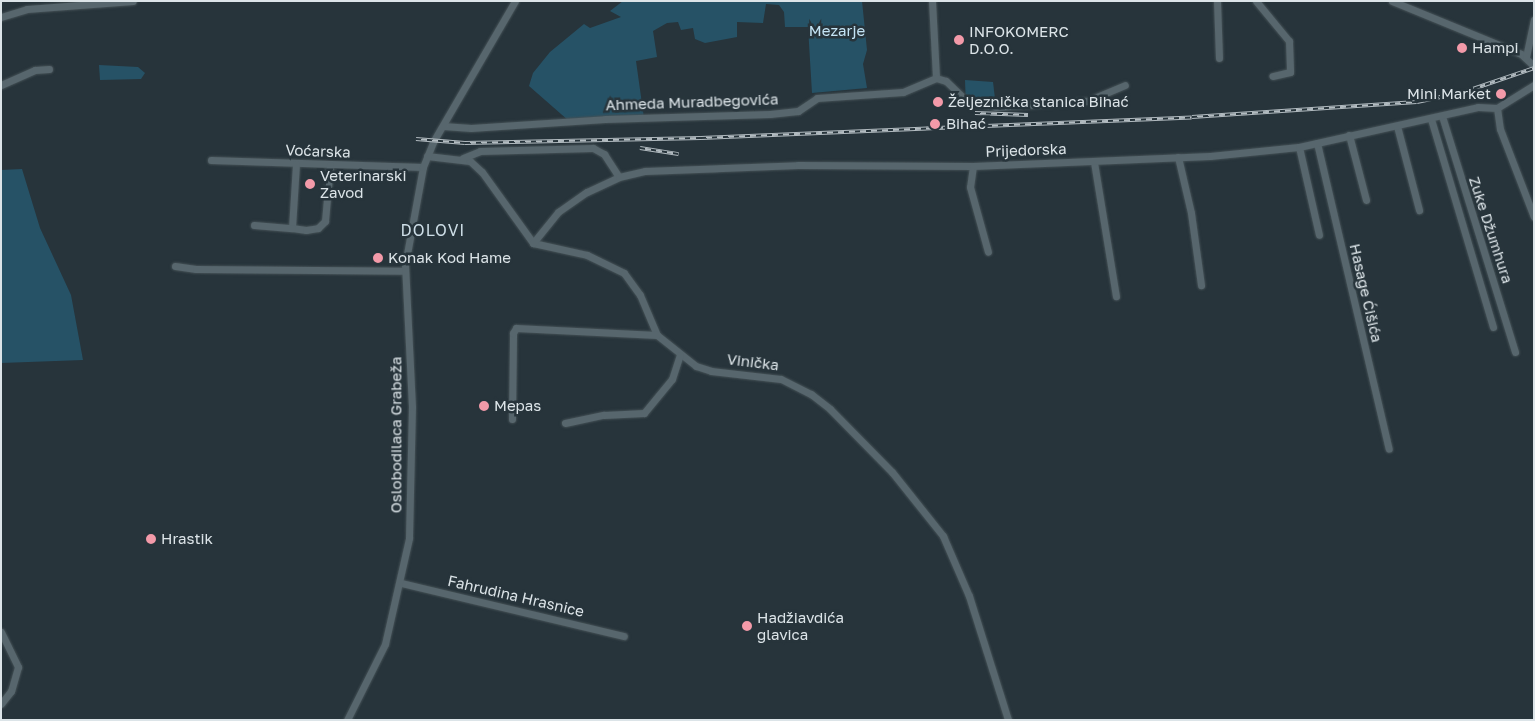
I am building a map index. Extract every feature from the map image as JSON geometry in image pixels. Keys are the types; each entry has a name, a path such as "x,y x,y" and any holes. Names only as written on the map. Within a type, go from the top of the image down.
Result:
{"street":[{"path":"1,17 27,9 133,1"},
{"name":"Oslobodilaca Grabeža","path":"347,720 385,644 401,583 409,538 412,457 405,270 423,167 433,142 515,1"},
{"path":"932,1 936,78 946,81 968,104 996,107 1087,101 1125,85"},
{"path":"1217,1 1219,58"},
{"path":"1256,1 1289,41 1290,72 1272,76"},
{"path":"1392,1 1531,62 1534,20"},
{"path":"1,85 35,70 49,69"},
{"name":"Ahmeda Muradbegovića","path":"443,126 471,128 605,119 770,114 798,111 817,98 902,92 936,78"},
{"path":"1534,85 1498,108 1500,129 1534,217"},
{"name":"Prijedorska","path":"533,243 558,212 598,185 619,177 688,168 798,165 973,166 1094,162 1299,147 1478,107 1498,108"},
{"name":"Zuke Džumhura","path":"1442,116 1515,352"},
{"path":"1431,118 1493,327"},
{"path":"1397,126 1419,210"},
{"path":"1349,135 1366,200"},
{"name":"Hasage Ćišića","path":"1317,143 1389,449"},
{"path":"1299,147 1319,235"},
{"path":"427,156 463,158 480,151 593,148 604,154 619,177"},
{"path":"1178,156 1191,213 1200,285"},
{"path":"463,158 482,172 533,243"},
{"name":"Voćarska","path":"211,160 423,167"},
{"path":"1094,162 1116,296"},
{"path":"292,228 296,164"},
{"path":"254,225 313,229 323,226 330,165"},
{"path":"973,166 970,187 988,252"},
{"name":"Vinička","path":"533,243 587,255 624,273 640,295 657,335 680,355 711,371 772,377 799,387 830,409 892,472 932,520 955,559 1008,720"},
{"path":"175,266 196,269 405,270"},
{"path":"512,419 512,333 516,328 657,335"},
{"path":"565,423 604,414 644,413 672,379 680,355"},
{"name":"Fahrudina Hrasnice","path":"401,583 624,636"},
{"path":"1,632 18,667 11,691 1,704"}],"green space":[{"name":"Mezarje","path":"623,1 862,1 867,50 863,64 867,88 812,93 808,27 785,27 784,12 779,5 766,4 763,23 737,22 737,37 705,43 695,39 693,28 681,30 678,22 667,23 653,31 657,57 636,61 644,118 569,121 529,86 533,73 550,52 584,24 590,28 621,17 610,11"},
{"path":"99,65 138,67 145,73 141,79 100,80"},
{"path":"965,80 993,82 996,107 966,108"},
{"path":"22,169 40,228 71,295 83,360 1,363 1,170"}],"railway":[{"path":"416,139 465,143 701,138 1192,117 1417,102 1464,92 1534,68"},
{"path":"975,113 1028,115"},
{"path":"640,148 679,154"}],"place":[{"name":"INFOKOMERC D.O.O.","path":"959,40"},
{"name":"Hampi","path":"1462,48"},
{"name":"Mini Market","path":"1501,94"},
{"name":"Željeznička stanica Bihać","path":"938,102"},
{"name":"Bihać","path":"935,124"},
{"name":"Veterinarski Zavod","path":"310,184"},
{"name":"Konak Kod Hame","path":"378,258"},
{"name":"Mepas","path":"484,406"},
{"name":"Hrastik","path":"151,539"},
{"name":"Hadžiavdića glavica","path":"747,626"}],"district":[{"name":"DOLOVI","path":"433,230"}]}
